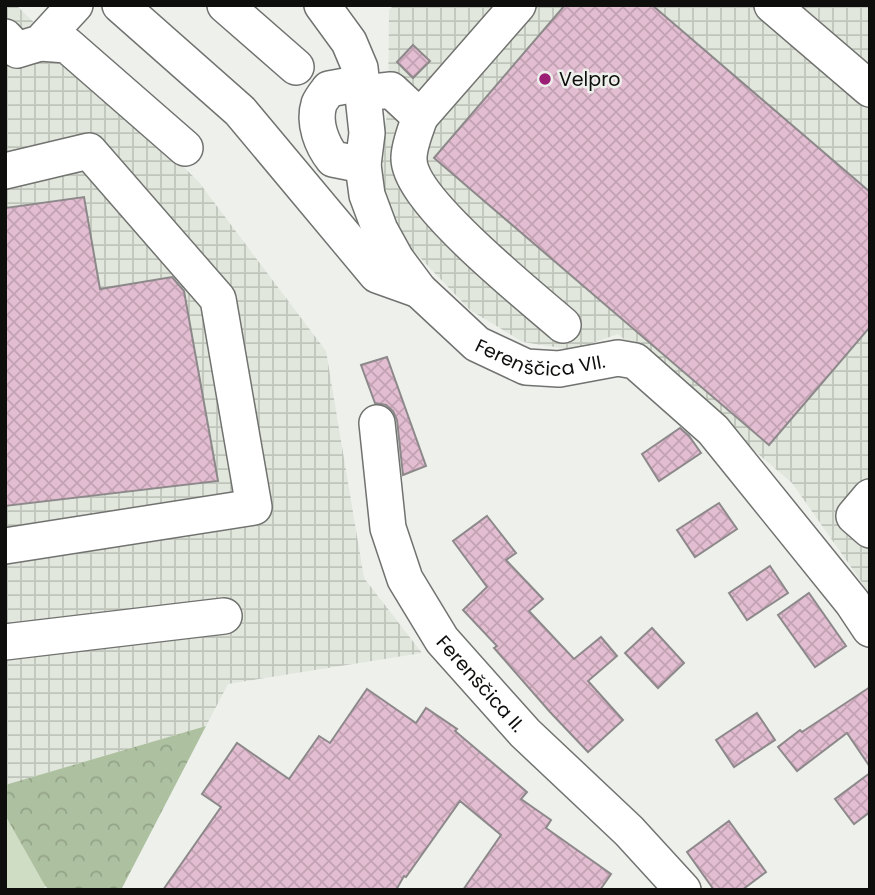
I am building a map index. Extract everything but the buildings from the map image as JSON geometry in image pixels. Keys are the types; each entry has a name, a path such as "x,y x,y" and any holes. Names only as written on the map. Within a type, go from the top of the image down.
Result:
{"street":[{"path":"17,46 75,5"},
{"path":"120,5 240,111 377,275 419,290"},
{"path":"225,5 296,67"},
{"name":"Ferenščica VII.","path":"322,5 349,42 360,68 367,133 363,165 367,195 380,230 396,259 419,290 477,344 526,367 559,369 618,358 635,361 713,430 852,602 870,629"},
{"path":"518,5 420,117 408,159 420,189 447,223 563,325"},
{"path":"772,5 870,89"},
{"path":"17,46 67,45 185,148"},
{"path":"363,165 333,159 323,145 318,126 319,104 329,89 391,90 420,117"},
{"path":"5,171 89,151 218,299 254,507 5,546"},
{"name":"Ferenščica II.","path":"377,423 388,527 405,579 442,640 525,733 629,831 683,890"},
{"path":"870,497 854,516 870,530"},
{"path":"5,642 224,615"}],"shaded area":[{"path":"5,5 16,5 198,181 326,351 364,578 422,653 228,684 206,726 5,785"},
{"path":"394,5 870,5 870,594 792,483 618,334 573,350 523,342 470,310 408,245 378,184 388,105 389,10"}],"green space":[{"path":"206,726 121,890 50,890 45,886 5,815 5,785"},
{"path":"5,815 45,886 44,890 5,890"}],"place":[{"name":"Velpro","path":"545,79"}]}
